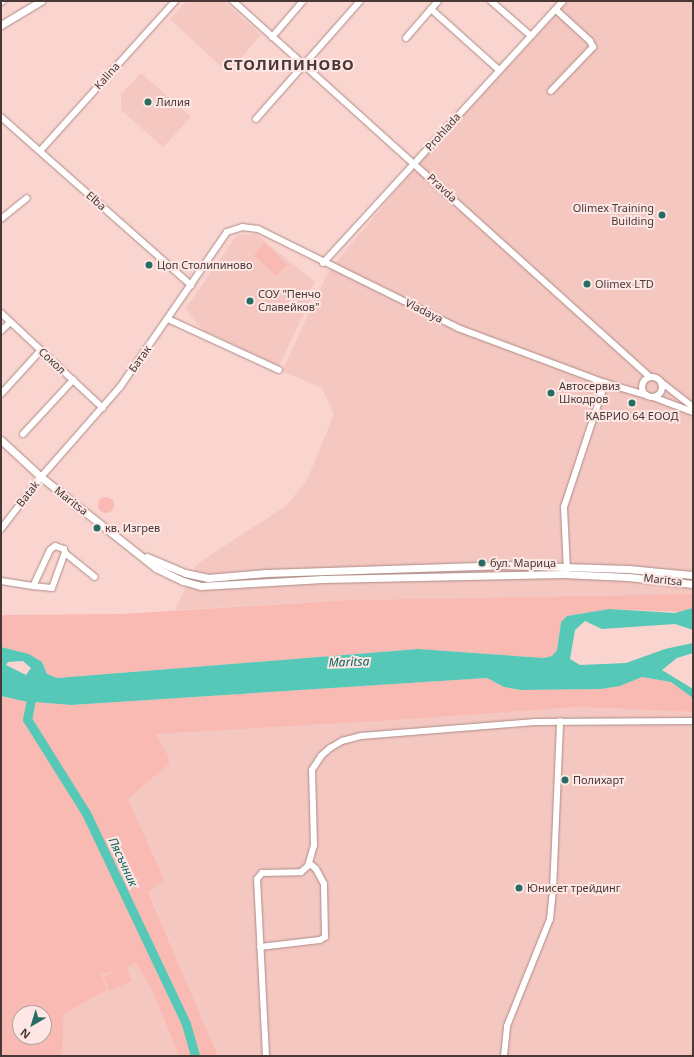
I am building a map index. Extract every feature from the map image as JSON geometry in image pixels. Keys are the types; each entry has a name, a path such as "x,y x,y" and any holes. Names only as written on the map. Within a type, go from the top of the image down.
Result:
{"street":[{"path":"1,25 41,1"},
{"name":"Kalina","path":"40,151 175,1"},
{"name":"Pravda","path":"233,1 381,136 415,163 650,377"},
{"path":"272,37 303,1"},
{"path":"256,120 360,1"},
{"path":"406,38 438,1"},
{"path":"491,1 530,35"},
{"name":"Prohlada","path":"323,263 561,2"},
{"path":"432,9 499,70"},
{"path":"551,91 593,47 590,41 555,9"},
{"name":"Elba","path":"1,117 191,286"},
{"path":"1,219 27,198"},
{"name":"Vladaya","path":"227,232 242,227 258,229 323,263 458,328 605,383 626,388 693,412"},
{"name":"Батак","path":"41,477 103,408 168,320 227,232"},
{"name":"Сокол","path":"1,313 103,408"},
{"path":"168,320 279,370"},
{"path":"1,332 10,322"},
{"path":"1,394 41,350"},
{"path":"650,377 661,382 693,407"},
{"name":"Vladaya","path":"626,388 643,383 650,377"},
{"path":"23,434 73,380"},
{"path":"643,383 642,390 650,396 661,392 661,382"},
{"path":"567,574 564,507 605,383"},
{"name":"Maritsa","path":"1,440 41,477 140,553 156,568 183,581 201,586 323,579 567,574 628,577 693,584"},
{"name":"Batak","path":"1,529 41,477"},
{"path":"33,586 50,550 55,546 59,546 65,553 95,577"},
{"path":"1,582 52,588 65,553"},
{"name":"Maritsa","path":"140,553 185,573 208,578 266,573 493,565 567,565 693,575"},
{"path":"266,1056 260,947 259,875 301,872 309,863 314,846 312,770 321,756 342,741 361,736 560,721 693,721"},
{"path":"504,1056 507,1026 550,919 553,891 560,721"},
{"path":"260,947 320,940 325,937 324,884 316,868 309,863"}],"shaded area":[{"path":"187,1 224,1 261,35 228,73 170,19"},
{"path":"569,1 693,1 693,594 352,600 175,610 197,564 287,505 308,478 334,414 322,388 282,371 328,272 418,164"},
{"name":"Лилия","path":"141,73 191,117 163,147 121,110 121,94"},
{"name":"СОУ \"Пенчо Славейков\"","path":"256,234 315,282 310,291 313,294 279,366 203,330 185,309 237,235"},
{"path":"265,243 287,265 276,276 254,255"},
{"path":"106,497 112,499 114,505 112,511 106,513 100,511 98,505 100,499"},
{"path":"693,594 693,608 682,612 609,609 567,616 561,622 557,650 552,656 544,658 418,649 57,678 47,674 42,662 29,654 1,647 1,615 120,614 352,600"},
{"path":"642,677 671,682 686,691 693,698 693,712 580,707 396,720 155,734 169,757 169,764 128,799 164,880 148,892 218,1056 179,1056 151,987 136,963 126,967 132,981 109,991 103,977 123,968 101,975 107,990 64,1014 62,1056 1,1056 1,696 23,701 71,705 487,678 504,687 521,690 601,689 620,686"},
{"path":"580,707 693,712 693,1056 218,1056 148,891 128,799 169,764 169,757 154,734 396,720"},
{"path":"137,963 151,987 179,1056 62,1056 64,1014 107,990 101,975"}],"water":[{"path":"693,608 693,630 675,624 602,629 585,621 575,630 570,659 580,665 626,663 665,649 693,643 693,653 677,658 662,670 693,689 693,698 671,682 642,677 620,686 601,689 521,690 504,687 487,678 71,705 23,701 1,696 1,647 29,654 42,662 47,674 57,678 418,649 544,658 552,656 557,650 561,622 567,616 609,609 675,613","holes":["23,661 31,668 26,675 6,665 8,662"]}],"waterway":[{"name":"Пясъчник","path":"33,689 27,719 86,813 186,1024 195,1056"}],"place":[{"name":"Лилия","path":"148,102"},
{"name":"Olimex Training Building","path":"662,215"},
{"name":"Цоп Столипиново","path":"149,265"},
{"name":"Olimex LTD","path":"587,284"},
{"name":"СОУ \"Пенчо Славейков\"","path":"250,301"},
{"name":"Автосервиз Шкодров","path":"551,393"},
{"name":"КАБРИО 64 ЕООД","path":"632,403"},
{"name":"кв. Изгрев","path":"97,528"},
{"name":"бул. Марица","path":"482,563"},
{"name":"Полихарт","path":"565,780"},
{"name":"Юнисет трейдинг","path":"519,888"}],"district":[{"name":"СТОЛИПИНОВО","path":"289,65"}]}
